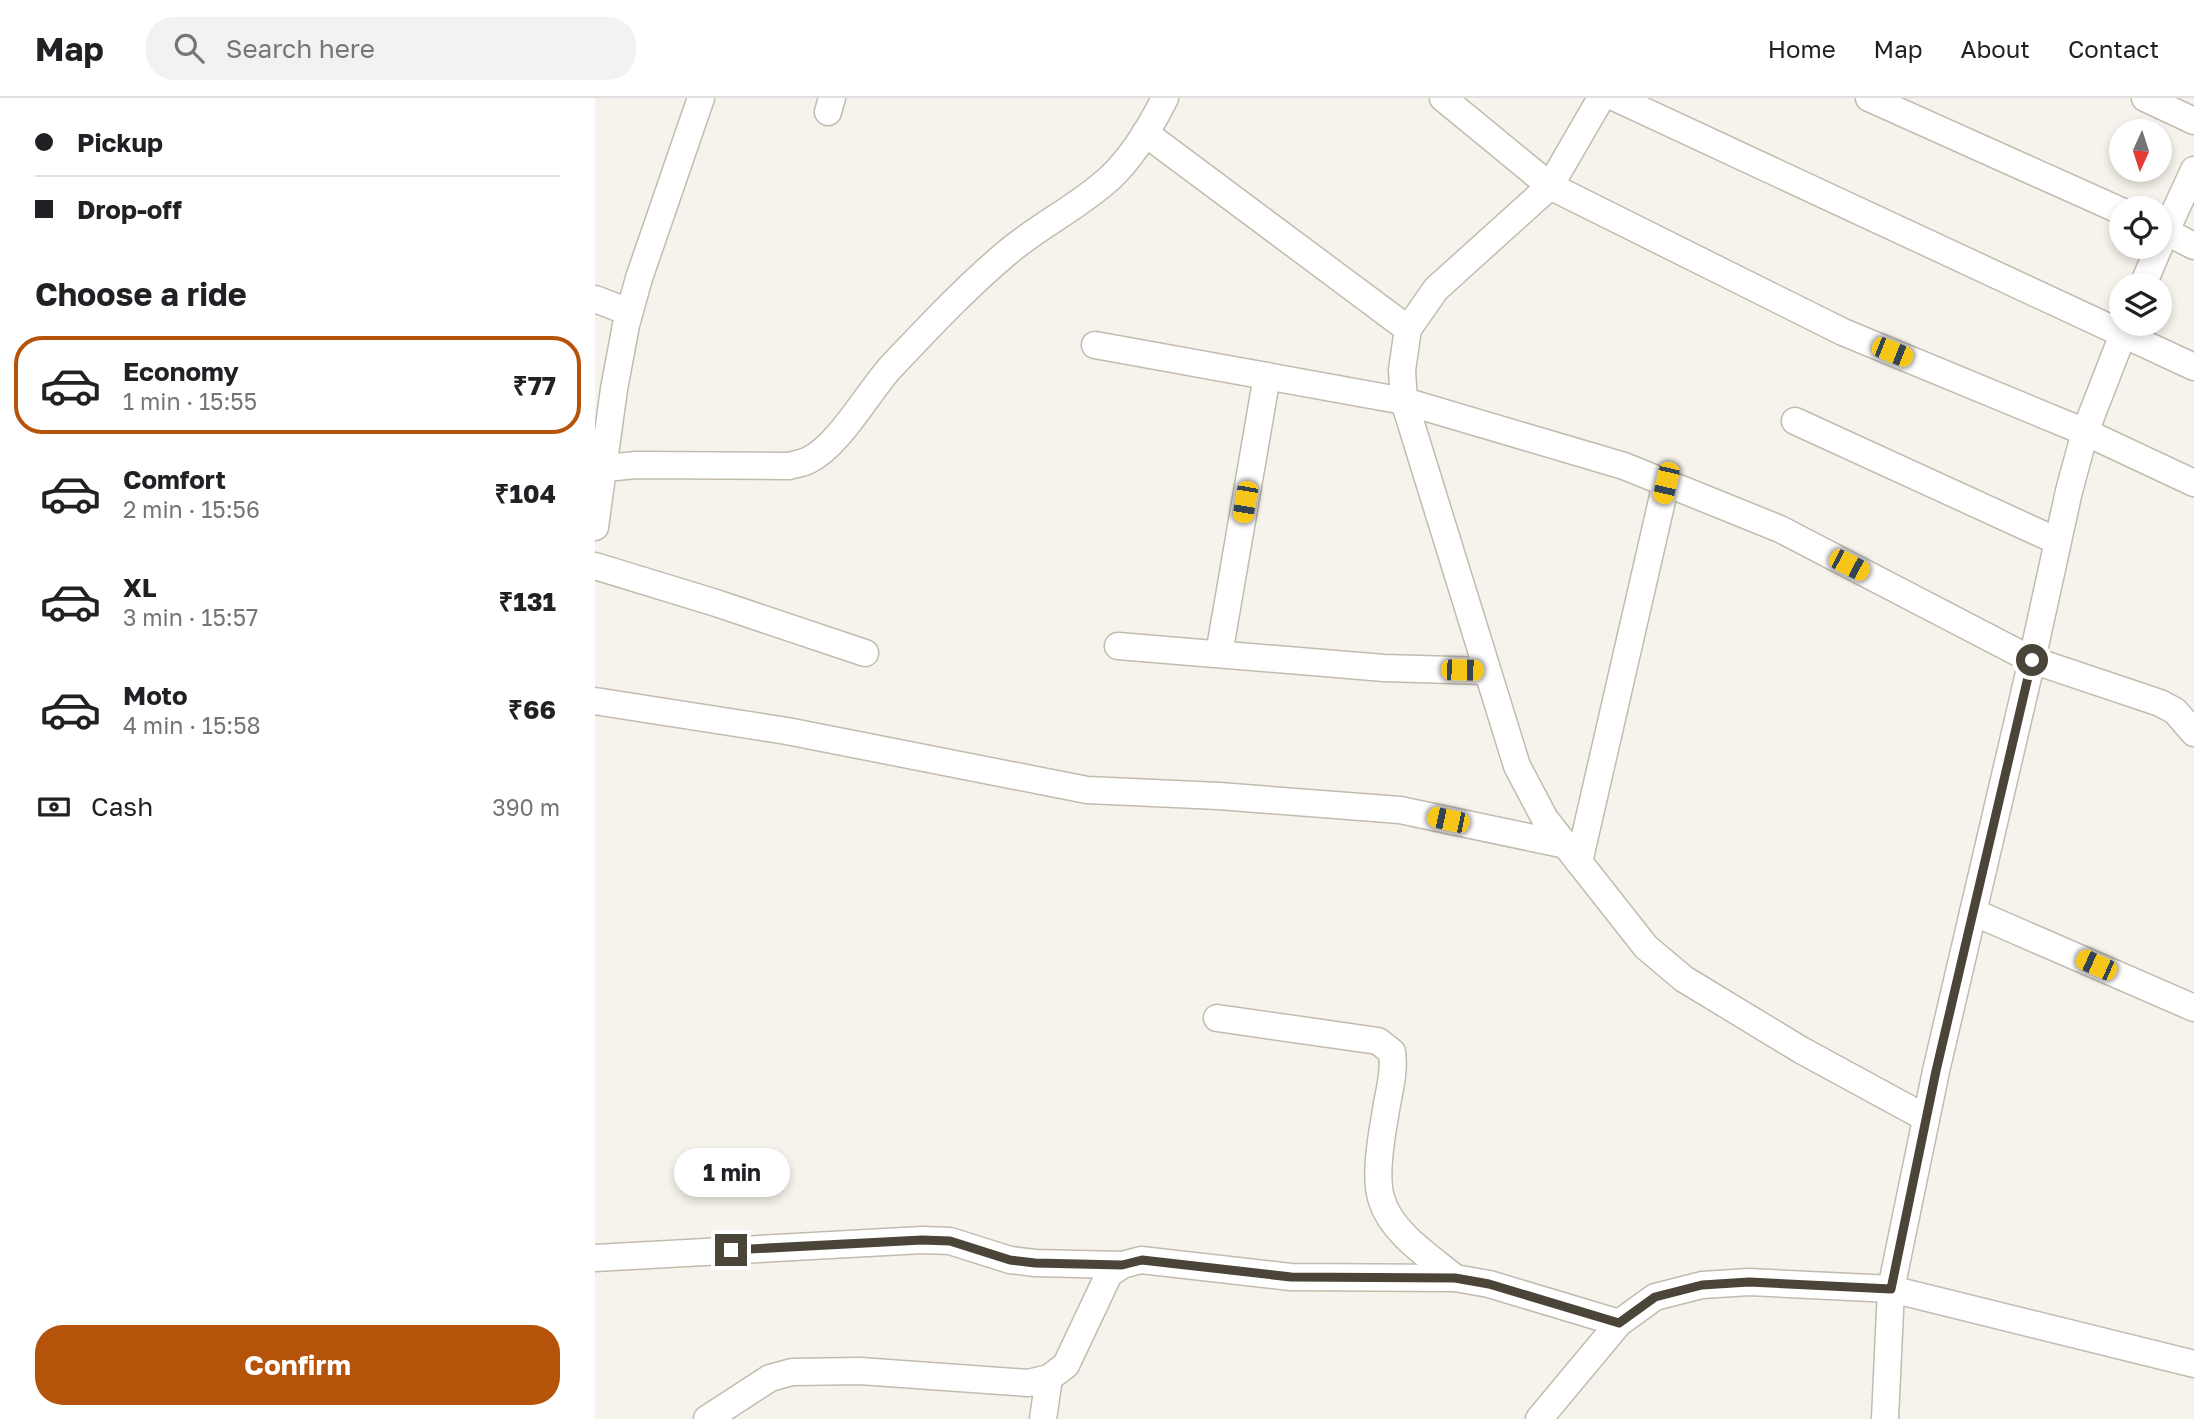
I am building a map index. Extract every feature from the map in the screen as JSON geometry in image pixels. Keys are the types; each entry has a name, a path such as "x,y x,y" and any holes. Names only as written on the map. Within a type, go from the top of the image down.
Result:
{"street":[{"path":"595,527 599,469 629,312 701,98"},
{"path":"599,469 636,465 789,466 809,460 823,451 888,370 946,310 1007,253 1111,177 1145,134 1165,98"},
{"path":"1443,98 1550,186 1843,332 2085,432 2194,482"},
{"path":"1601,98 1550,186 1436,289 1408,329 1402,370 1404,401 1517,766 1545,819 1646,947 1684,979 1801,1050 1926,1118"},
{"path":"1616,98 2109,322"},
{"path":"1869,98 2109,206"},
{"path":"2144,98 2194,121"},
{"path":"1145,134 1408,329"},
{"path":"2172,215 2194,170"},
{"path":"2172,241 2194,246"},
{"path":"595,299 629,312"},
{"path":"1885,1419 1891,1289 1926,1118 2057,541 2085,432 2122,336"},
{"path":"2138,336 2194,367"},
{"path":"1095,345 1404,401 1624,466 1780,529 2032,660 2160,703 2175,711 2194,733"},
{"path":"1219,654 1267,376"},
{"path":"1795,421 2057,541"},
{"path":"1573,854 1666,483"},
{"path":"595,566 865,653"},
{"path":"1118,646 1384,668 1487,671"},
{"path":"595,701 787,732 1087,789 1400,810 1573,854"},
{"path":"1973,912 2194,1008"},
{"path":"1217,1018 1378,1041 1392,1052 1394,1070 1385,1116 1378,1182 1382,1202 1405,1235 1455,1278"},
{"path":"595,1258 922,1240 950,1241 1010,1260 1035,1263 1122,1265 1142,1260 1291,1277 1455,1278 1489,1284 1619,1323"},
{"path":"712,1418 770,1378 792,1372 860,1371 1028,1383 1049,1378 1066,1364 1109,1274 1122,1265"},
{"path":"1539,1419 1619,1323 1655,1297 1702,1285 1749,1282 1891,1289 2194,1364"},
{"path":"1043,1419 1049,1378"}],"route":[{"path":"731,1250 922,1240 950,1241 1010,1260 1035,1263 1122,1265 1142,1260 1291,1277 1455,1278 1489,1284 1619,1323 1655,1297 1702,1285 1749,1282 1891,1289 1936,1071 2032,660"}]}
